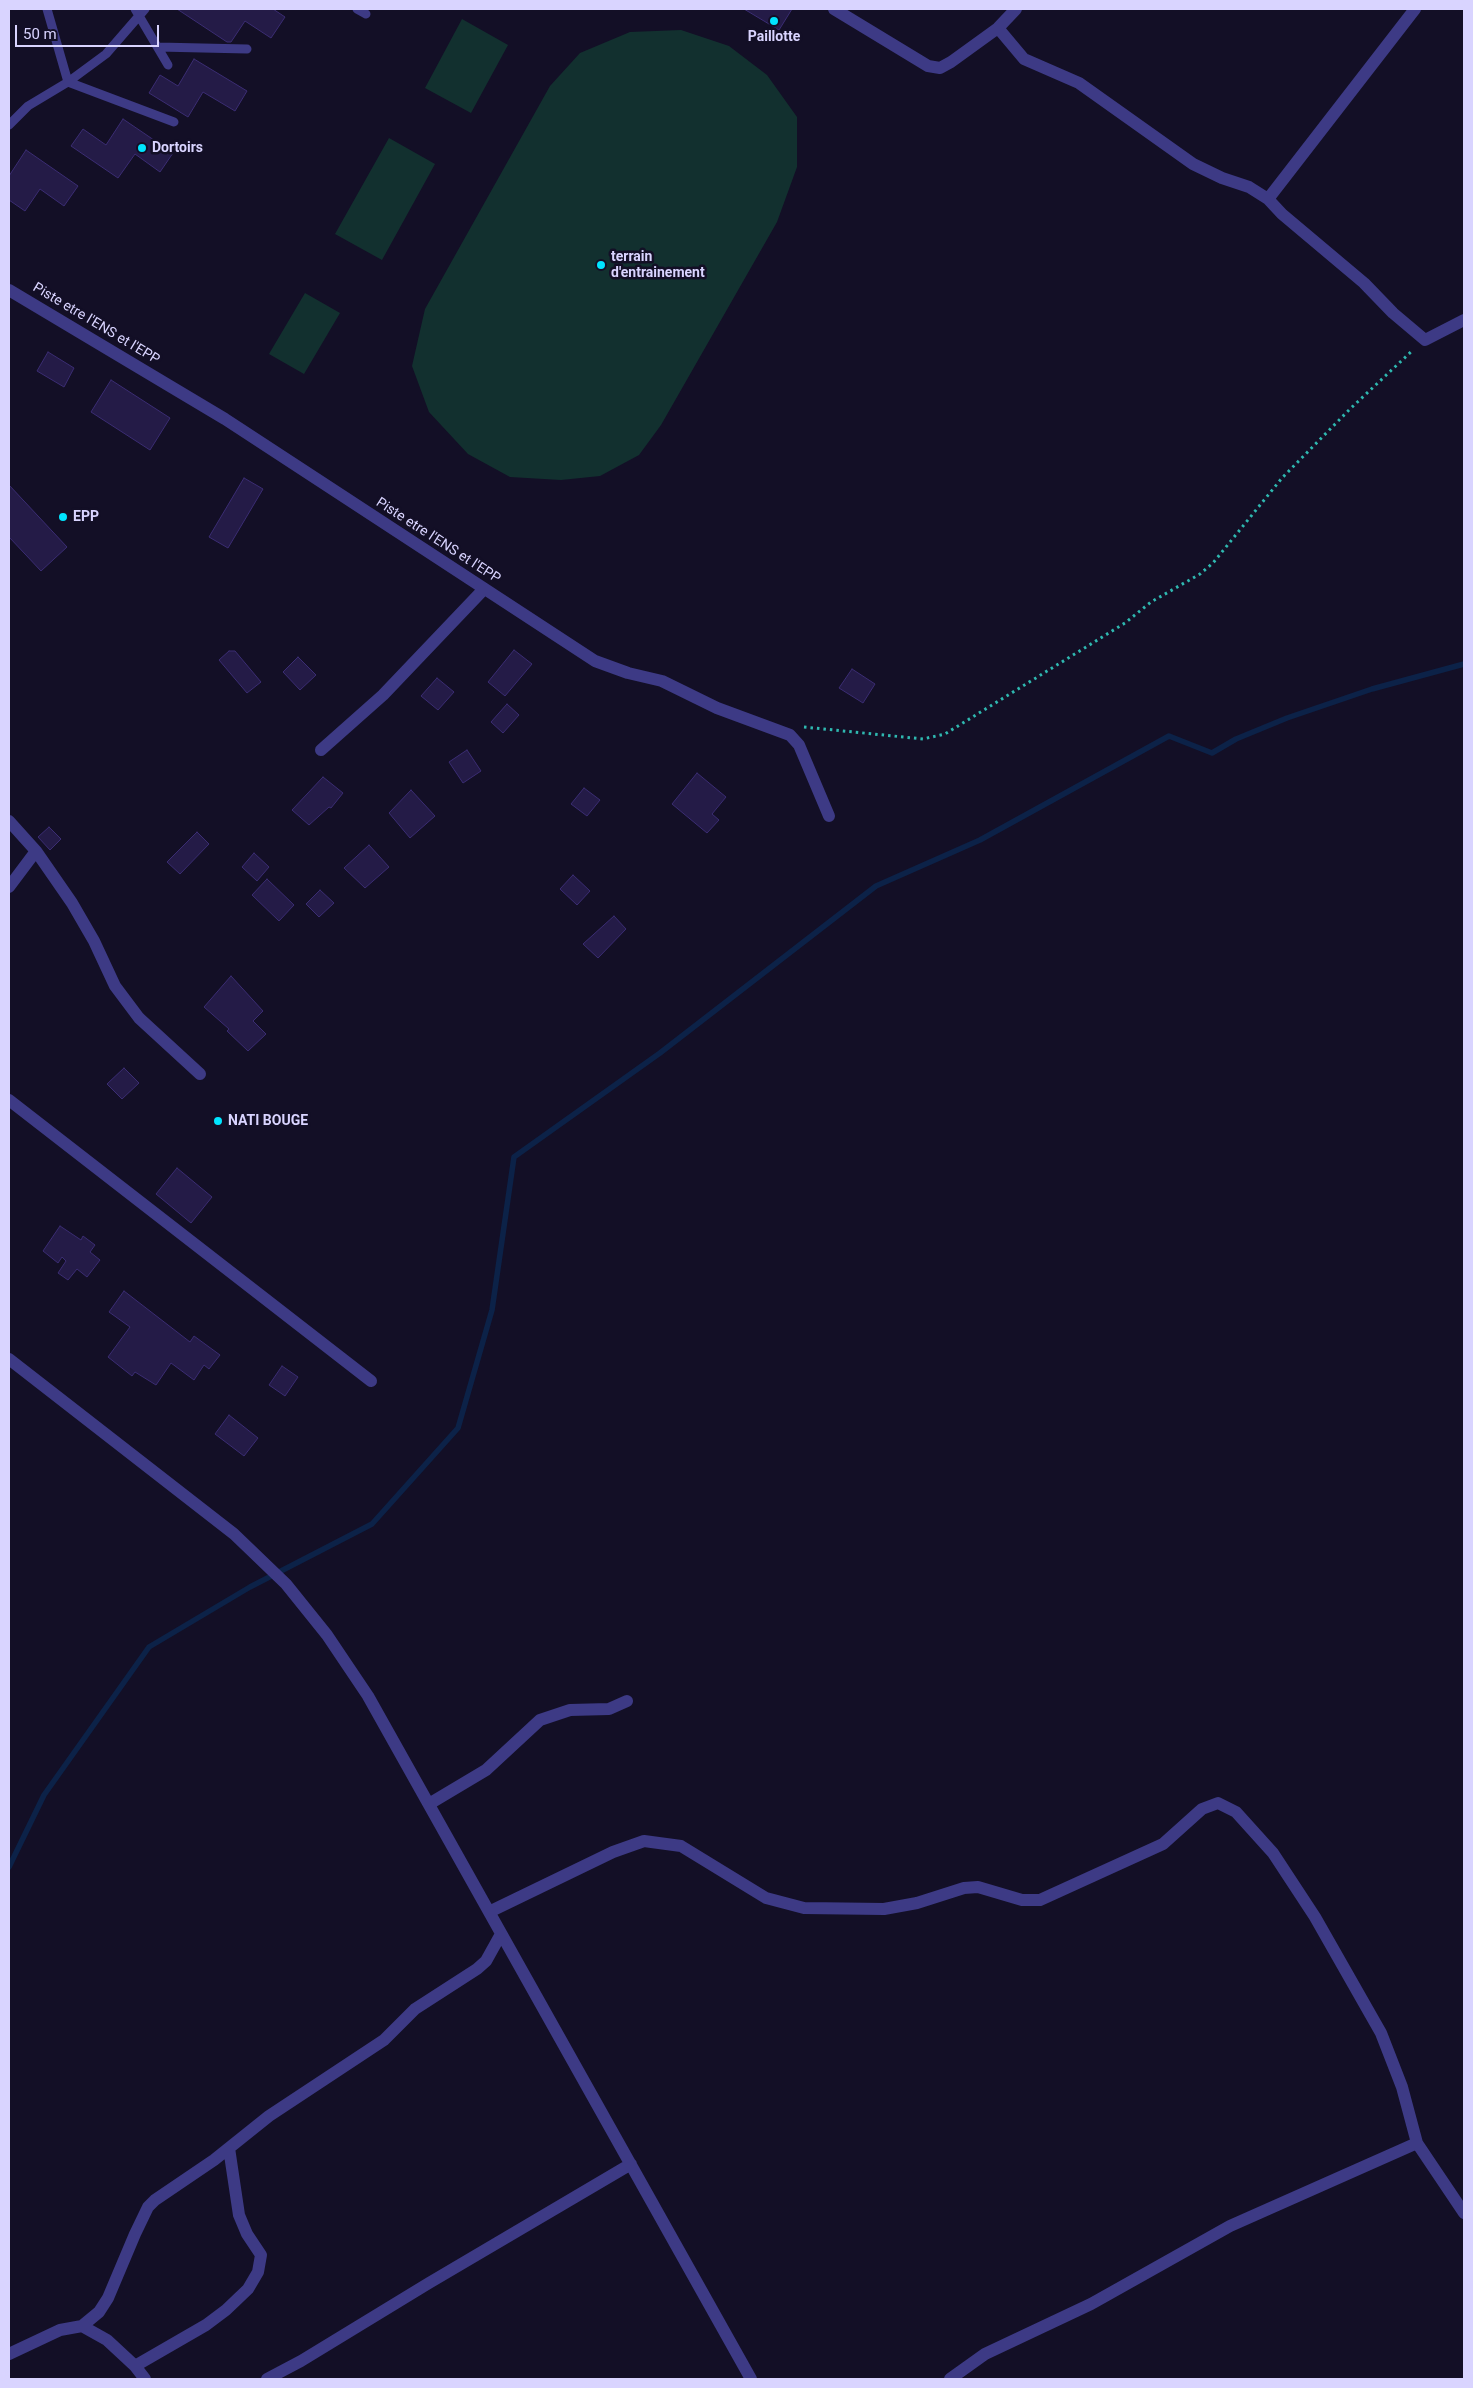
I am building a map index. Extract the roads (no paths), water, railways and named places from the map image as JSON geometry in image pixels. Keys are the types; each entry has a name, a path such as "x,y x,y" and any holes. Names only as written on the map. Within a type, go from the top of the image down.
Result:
{"street":[{"path":"834,9 928,66 940,68 998,28 1016,9"},
{"path":"1268,199 1415,9"},
{"path":"998,28 1024,59 1079,83 1193,164 1222,178 1249,187 1268,199 1282,214 1364,283 1393,313 1424,340 1464,320"},
{"name":"Piste etre l'ENS et l'EPP","path":"9,290 225,419 595,661 628,673 662,681 717,708 790,735 800,745 829,816"},
{"path":"321,750 383,695 484,589"},
{"path":"9,821 36,851 72,903 94,941 114,986 139,1018 200,1074"},
{"path":"9,888 36,851"},
{"path":"9,1100 371,1382"},
{"path":"9,1359 234,1534 286,1584 327,1635 368,1696 751,2379"},
{"path":"429,1804 486,1770 540,1720 570,1710 609,1709 627,1701"},
{"path":"489,1912 613,1852 644,1841 681,1846 766,1898 804,1908 884,1909 917,1903 964,1888 978,1887 1022,1900 1040,1900 1163,1844 1202,1809 1218,1803 1236,1812 1273,1853 1315,1917 1381,2033 1402,2087 1417,2143 1464,2213"},
{"path":"9,2354 60,2330 82,2326 99,2312 108,2298 148,2207 155,2200 229,2148 269,2116 384,2040 415,2009 477,1969 486,1961 502,1934"},
{"path":"950,2379 985,2354 1091,2304 1230,2226 1417,2143"},
{"path":"135,2366 206,2325 226,2310 248,2289 258,2272 261,2255 247,2234 239,2215 229,2148"},
{"path":"267,2379 302,2361 428,2283 631,2164"},
{"path":"82,2326 107,2340 135,2366 145,2379"}],"lane":[{"path":"47,9 68,82"},
{"path":"357,9 366,14"},
{"path":"9,126 28,106 68,82 106,54 140,11 168,64"},
{"path":"158,47 247,49"},
{"path":"68,82 174,122"}],"waterway":[{"path":"9,1867 44,1795 149,1647 250,1587 372,1524 458,1428 492,1310 514,1157 660,1053 876,886 980,840 1169,736 1212,753 1236,739 1287,718 1372,689 1464,664"}],"place":[{"name":"Paillotte","path":"774,21"},
{"name":"Dortoirs","path":"142,148"},
{"name":"terrain d'entrainement","path":"601,265"},
{"name":"EPP","path":"63,517"},
{"name":"NATI BOUGE","path":"218,1121"}]}
